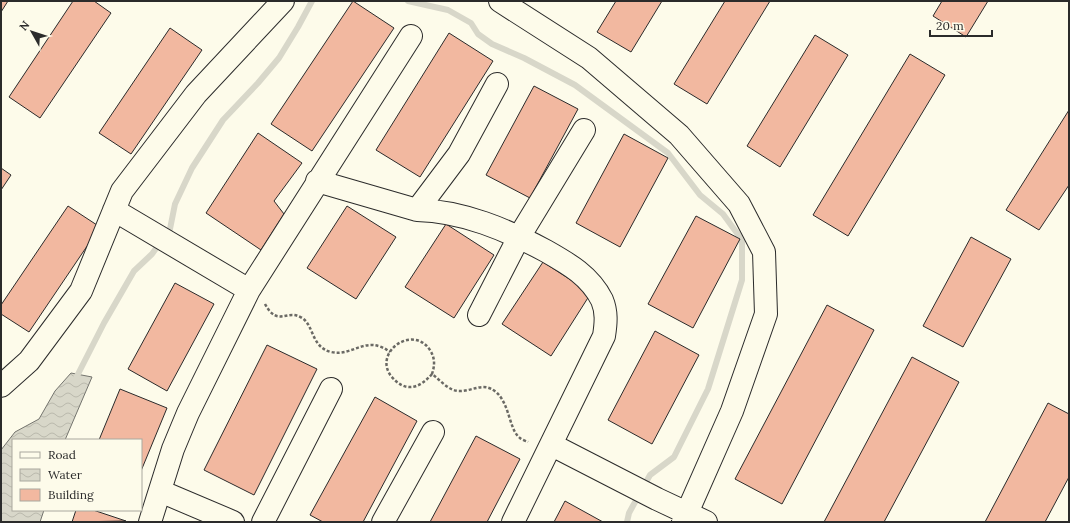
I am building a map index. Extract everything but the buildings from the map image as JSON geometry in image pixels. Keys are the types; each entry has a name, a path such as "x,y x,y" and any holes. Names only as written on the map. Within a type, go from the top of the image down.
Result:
{"street":[{"path":"1,386 29,361 82,291 122,191 196,94 283,1"},
{"path":"500,1 589,58 679,135 739,204 764,252 766,314 692,519 552,445"},
{"path":"150,522 173,449 188,413 249,290 317,181 411,36"},
{"path":"417,210 459,154 497,84"},
{"path":"478,315 519,237 584,130"},
{"path":"317,181 417,210 433,210 476,220 519,237 572,266 589,281 602,301 607,317 604,336 513,522"},
{"path":"114,210 249,290"},
{"path":"263,522 332,389"},
{"path":"383,522 433,432"},
{"path":"160,491 233,522"}],"path":[{"path":"249,290 265,304 273,314 284,317 294,315 302,317 306,321 312,336 325,350 339,353 360,346 376,345 390,352"},
{"path":"409,339 422,342 428,347 435,360 432,374 420,385 407,387 400,385 390,374 387,367 387,359 390,352 401,341 409,339"},
{"path":"432,374 450,388 458,390 484,386 496,391 505,402 513,426 519,438 534,445 552,445"}],"water":[{"path":"71,373 92,377 65,439 12,439 12,511 44,511 40,522 1,522 1,450 15,432 39,419 55,391"}],"waterway":[{"path":"75,380 104,323 134,271 152,254 170,229 175,204 192,168 223,120 279,58 312,1"},
{"path":"408,1 448,10 471,23 478,34 492,44 524,58 575,85 668,153 700,195 723,214 742,240 742,280 708,389 674,457 650,475 629,513 627,522"}]}
